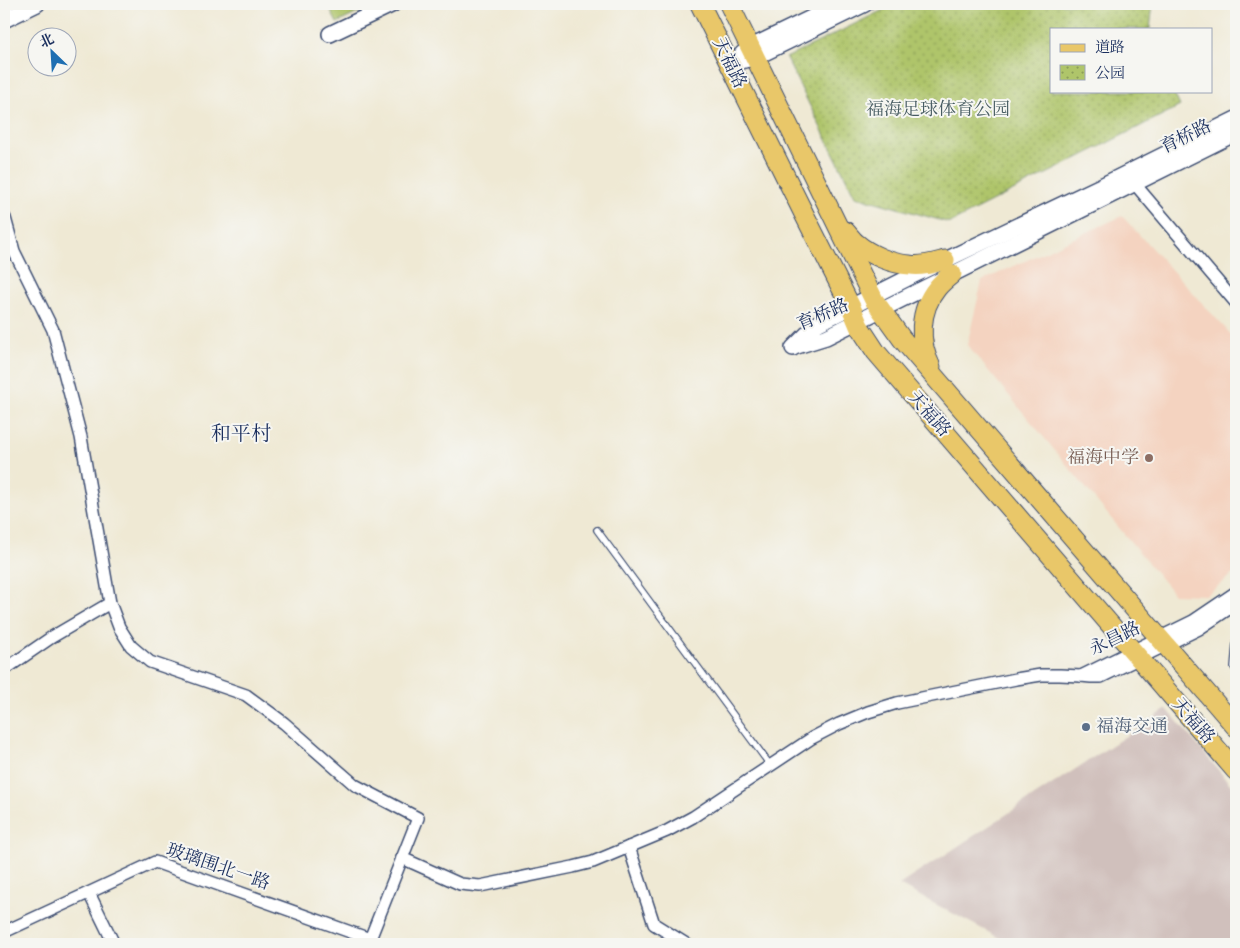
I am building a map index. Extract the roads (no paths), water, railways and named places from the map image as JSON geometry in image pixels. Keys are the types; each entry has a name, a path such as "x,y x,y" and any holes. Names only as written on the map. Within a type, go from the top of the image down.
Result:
{"main road":[{"name":"天福路","path":"700,4 859,326 876,352 1236,771"},
{"name":"天福路","path":"729,4 877,303 902,339 1236,727"},
{"path":"832,214 857,244 874,255 911,266 949,267 929,300 924,314 922,330 929,363 939,382"}],"street":[{"path":"4,20 37,4"},
{"path":"330,34 393,4"},
{"path":"730,64 840,4"},
{"path":"753,52 865,4"},
{"name":"育桥路","path":"854,314 949,267 1105,184 1236,119"},
{"name":"育桥路","path":"949,267 1134,183 1236,133"},
{"path":"1134,183 1236,304"},
{"path":"4,217 14,251 53,330 81,437 110,603 119,627 131,646 150,662 246,696 284,723 355,785 418,818 370,942"},
{"name":"永昌路","path":"771,766 812,738 868,712 1016,679 1041,675 1081,676 1136,654 1162,641 1236,592"},
{"path":"4,670 52,637 110,603"},
{"name":"永昌路","path":"1162,641 1199,629 1236,604"},
{"path":"402,858 460,884 480,886 573,867 593,862 667,831 693,817 771,766"},
{"path":"629,847 654,924 686,944"},
{"name":"玻璃围北一路","path":"4,932 155,862 370,942"},
{"path":"89,894 114,944"}],"lane":[{"path":"597,530 771,766"},
{"path":"1236,644 1234,667 1236,670"}],"place":[{"name":"福海中学","path":"1149,458"},
{"name":"福海交通","path":"1086,727"}],"district":[{"name":"和平村","path":"241,434"}],"park label":[{"name":"福海足球体育公园","path":"938,110"}]}
